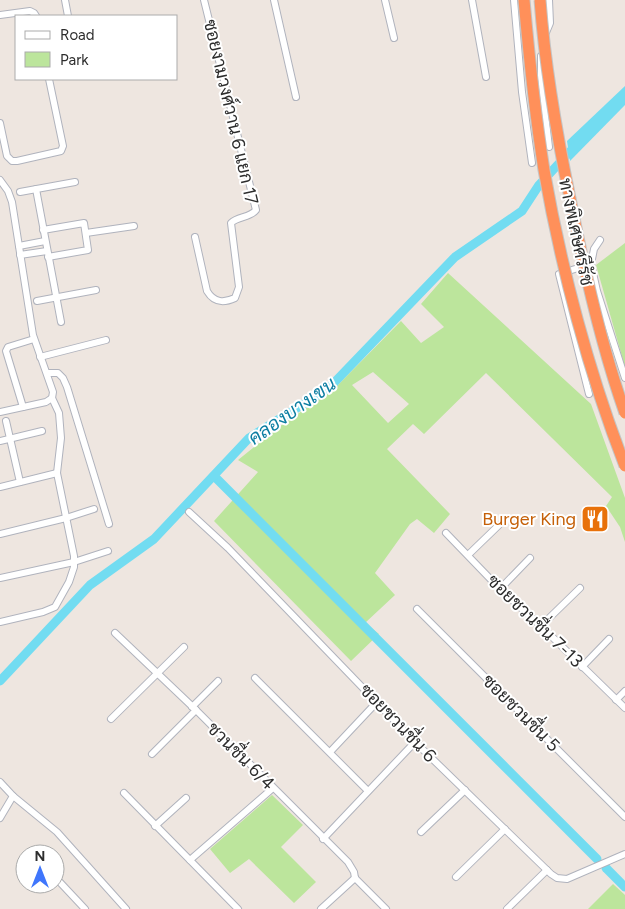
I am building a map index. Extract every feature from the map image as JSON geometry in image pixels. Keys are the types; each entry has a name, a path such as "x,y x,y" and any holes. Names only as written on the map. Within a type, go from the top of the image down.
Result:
{"highway":[{"name":"ทางพิเศษศรีรัช","path":"524,0 544,169 560,246 598,390 625,466"},
{"name":"ทางพิเศษศรีรัช","path":"540,0 548,77 562,162 584,269 612,375 625,413"}],"street":[{"path":"65,0 68,15"},
{"name":"ซอยงามวงศ์วาน 6 แยก 17","path":"195,237 207,291 210,296 214,300 221,302 235,298 239,287 231,223 233,220 252,214 256,210 204,0"},
{"path":"274,0 296,97"},
{"path":"385,0 394,38"},
{"path":"472,0 486,77"},
{"path":"514,0 522,92 532,163"},
{"path":"549,0 550,22 541,47 542,79 549,147"},
{"path":"0,15 30,11 35,15"},
{"path":"0,123 7,156 12,161 60,151 63,146 49,80"},
{"path":"0,180 8,191 12,202 34,339 47,372 53,392 52,398 59,413 61,438 56,473 74,562 69,582 55,607 43,612 0,622"},
{"path":"20,192 75,182"},
{"path":"36,189 61,322"},
{"path":"20,255 88,250 84,223 43,230"},
{"path":"86,233 134,226"},
{"path":"600,240 594,249 591,264 597,291 625,378"},
{"path":"19,246 45,241"},
{"path":"589,394 559,274 591,264"},
{"path":"37,301 96,290"},
{"path":"23,407 6,351 8,347 34,339"},
{"path":"40,357 106,340"},
{"path":"47,372 58,373 63,378 109,524"},
{"path":"0,412 46,402 52,398"},
{"path":"6,421 20,482"},
{"path":"0,441 42,431"},
{"path":"0,487 56,473"},
{"path":"0,534 66,518 94,509"},
{"name":"ซอยชวนชื่น 6","path":"189,512 228,548 415,742 557,878 567,879 625,854"},
{"path":"468,555 499,525"},
{"name":"ซอยชวนชื่น 7-13","path":"446,533 500,589 625,708"},
{"path":"0,578 74,562 108,551"},
{"path":"500,589 530,558"},
{"path":"541,626 580,588"},
{"name":"ซอยชวนชื่น 5","path":"418,608 625,816"},
{"name":"ชวนชื่น 6/4","path":"115,633 352,867 355,878 386,909"},
{"path":"582,668 610,638"},
{"path":"111,719 184,647"},
{"path":"255,678 368,791"},
{"path":"152,754 218,680"},
{"path":"616,700 625,691"},
{"path":"330,752 378,702"},
{"path":"323,839 415,742"},
{"path":"0,782 12,796 57,832 126,909"},
{"path":"190,860 273,788"},
{"path":"421,832 465,790"},
{"path":"124,793 238,909"},
{"path":"0,818 12,796"},
{"path":"156,826 186,798"},
{"path":"456,877 505,829"},
{"path":"507,909 547,870"},
{"path":"321,909 355,878"},
{"path":"65,888 85,909"}],"green space":[{"path":"625,243 625,367 596,265"},
{"path":"448,273 591,404 625,498 625,542 620,527 606,506 612,497 486,373 424,434 413,424 387,449 450,514 434,533 417,519 410,524 375,573 395,595 365,623 379,634 351,661 214,521 258,472 238,460 283,424 333,390 401,321 421,343 444,327 421,304","holes":["373,372 409,404 388,423 352,385"]},
{"path":"272,795 303,825 281,847 316,882 294,903 249,859 230,873 210,849"},
{"path":"613,884 625,895 625,909 588,909"}],"water":[{"path":"625,86 625,105 570,161 567,141"}],"waterway":[{"name":"คลองบางเขน","path":"0,681 90,585 154,539 249,438 329,388 455,257 522,211 539,185 577,144"},
{"path":"214,476 597,859"},
{"path":"606,868 625,887"}],"place":[{"name":"Burger King","path":"595,519"}]}
